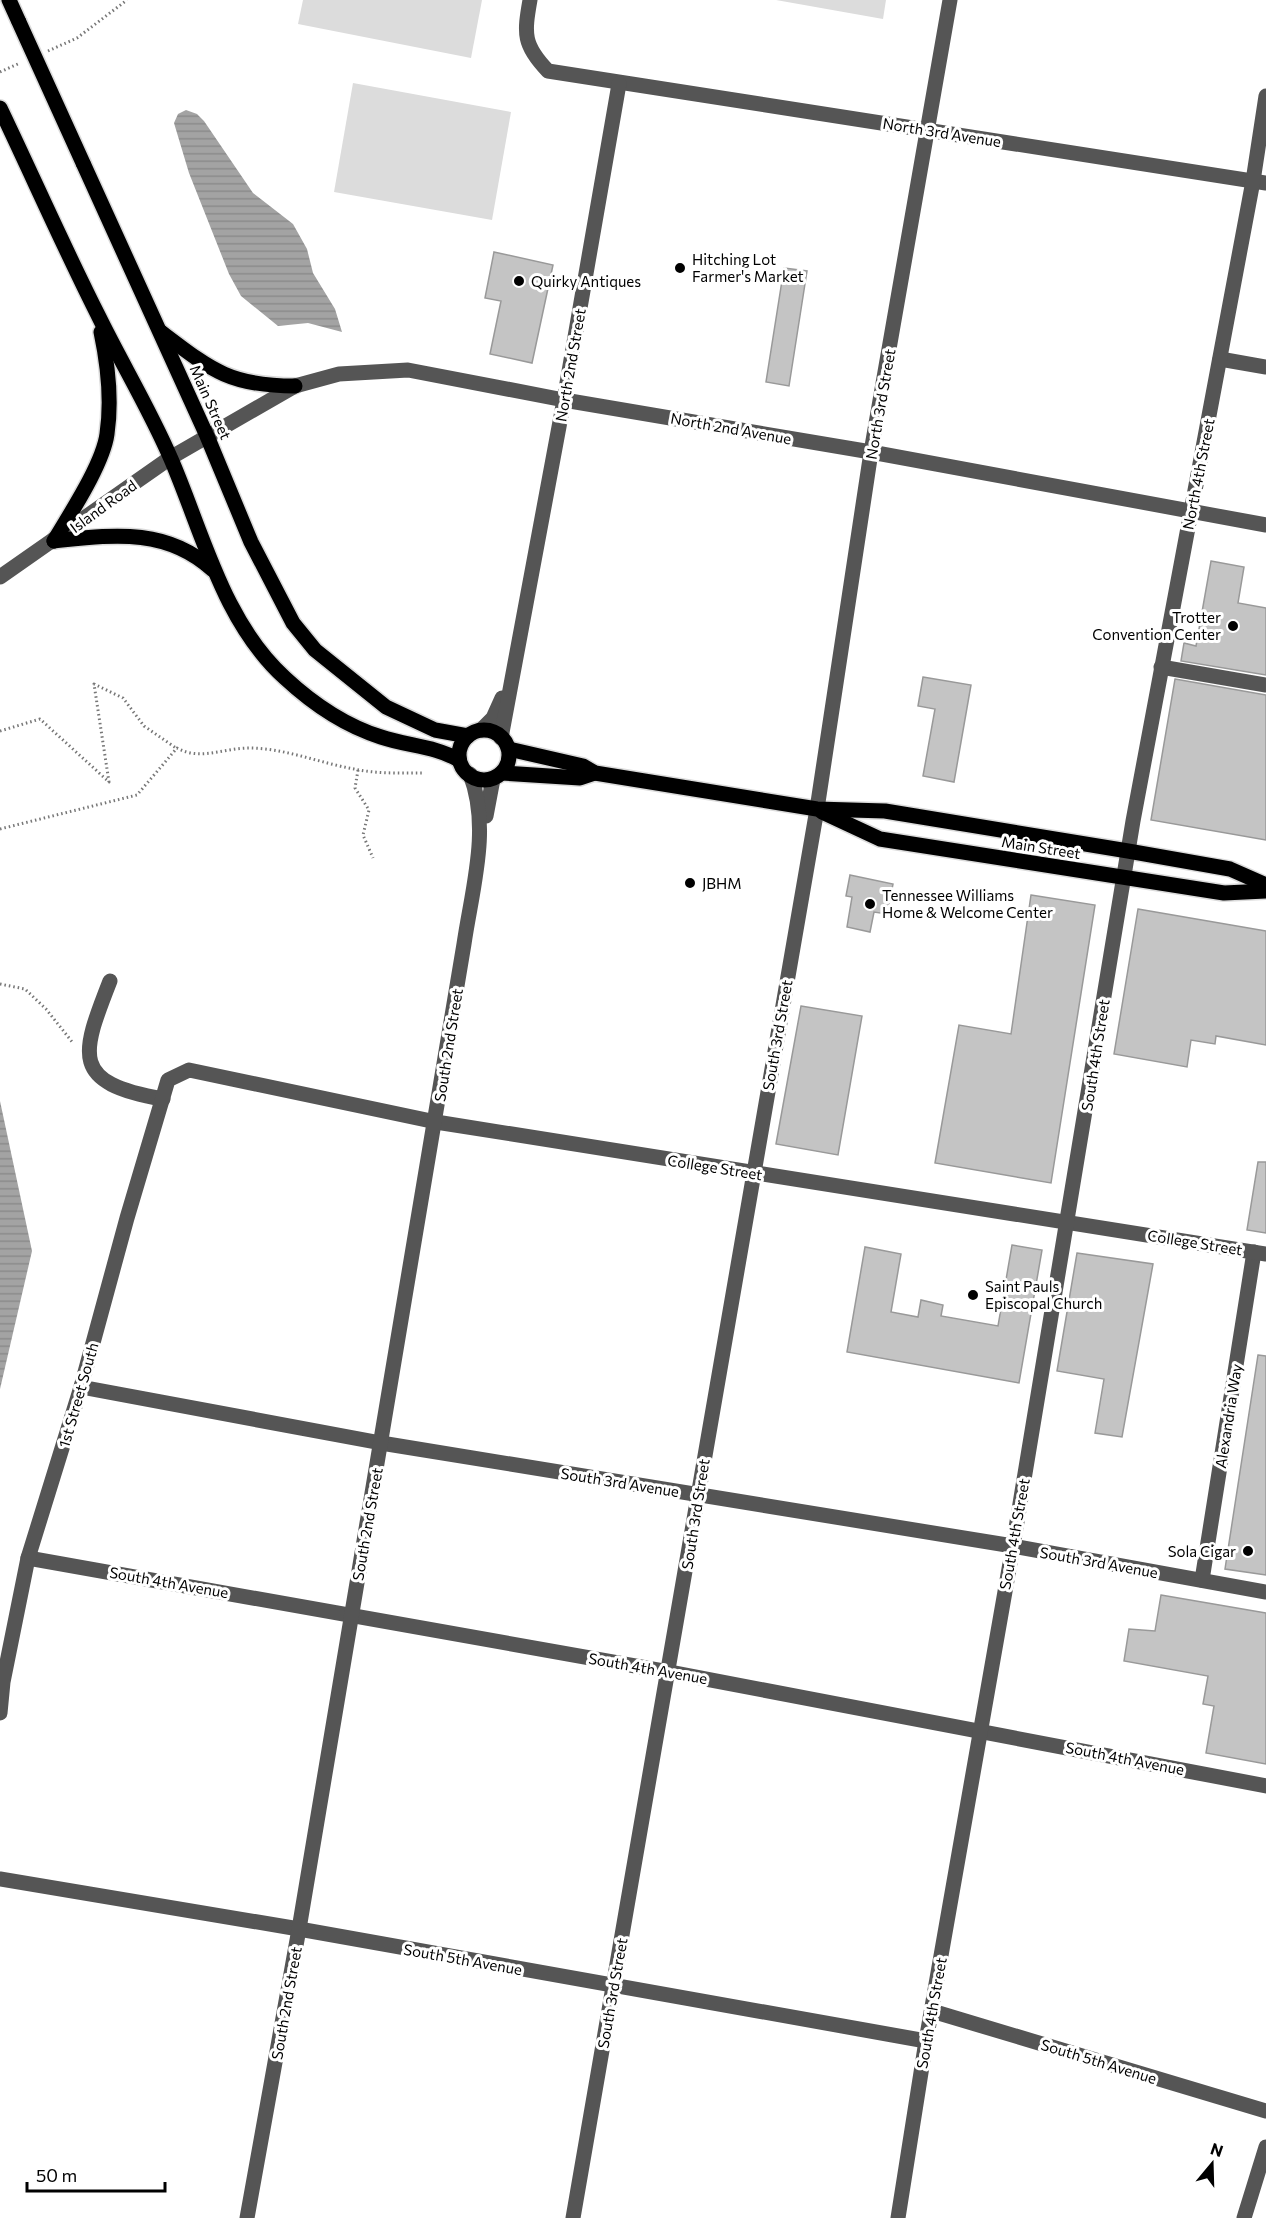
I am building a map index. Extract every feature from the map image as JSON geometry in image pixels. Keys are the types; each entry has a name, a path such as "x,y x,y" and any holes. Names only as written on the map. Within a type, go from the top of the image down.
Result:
{"main road":[{"name":"Main Street","path":"9,0 207,436 271,584 293,623 315,650 366,693 405,718 435,730 474,733 583,766 595,773 817,809 885,811 1128,851 1230,869 1266,885"},
{"path":"0,108 99,317 170,458 216,572 237,616 256,645 283,677 322,708 363,731 446,753 459,760 470,774"},
{"path":"54,541 85,488 107,436 108,380 99,317"},
{"path":"158,330 216,372 261,386 295,386"},
{"path":"54,541 139,536 187,549 216,572"},
{"path":"459,760 461,746 474,733"},
{"path":"498,776 508,762 505,743"},
{"name":"Main Street","path":"470,774 480,778 498,776 580,778 595,773"},
{"name":"Main Street","path":"817,809 880,839 1123,879 1224,893 1266,891"}],"street":[{"path":"530,0 524,31 532,54 548,71 619,84"},
{"name":"North 3rd Street","path":"817,809 871,452 950,0"},
{"name":"North 3rd Avenue","path":"619,84 927,129 1260,182"},
{"name":"North 2nd Street","path":"505,743 508,688 564,400 619,84"},
{"name":"North 4th Street","path":"1128,851 1220,359 1260,182 1266,96"},
{"path":"1220,359 1266,367"},
{"name":"North 2nd Avenue","path":"207,436 295,386 339,374 408,370 1266,525"},
{"name":"Island Road","path":"0,577 170,458 207,436"},
{"path":"1161,667 1266,685"},
{"name":"North 2nd Street","path":"474,733 493,718 508,688"},
{"name":"South 2nd Street","path":"247,2218 299,1929 436,1122 481,829 479,800 470,774"},
{"name":"South 2nd Street","path":"481,829 485,825 498,776"},
{"name":"South 3rd Street","path":"573,2218 817,809"},
{"name":"South 4th Street","path":"898,2218 926,2041 1068,1221 1128,851"},
{"path":"110,981 91,1029 87,1057 97,1074 127,1093 163,1099"},
{"name":"College Street","path":"168,1080 189,1070 436,1122 1260,1253"},
{"name":"1st Street South","path":"0,1713 3,1682 28,1558 81,1387 168,1080"},
{"name":"Alexandria Way","path":"1202,1580 1260,1253"},
{"name":"South 3rd Avenue","path":"81,1387 381,1443 1012,1546 1266,1592"},
{"name":"South 4th Avenue","path":"28,1558 351,1614 980,1729 1266,1786"},
{"name":"South 5th Avenue","path":"0,1879 299,1929 926,2041"},
{"name":"South 5th Avenue","path":"932,2011 1266,2111"},
{"path":"1244,2218 1266,2147"}],"path":[{"path":"39,55 77,38 127,0"},
{"path":"0,72 29,59"},
{"path":"0,731 40,719 109,782 94,684 123,698 144,726 188,754 217,753 249,748 275,751 358,770 424,773"},
{"path":"0,829 137,795 177,748"},
{"path":"358,770 355,788 367,803 369,810 363,841 373,858"},
{"path":"0,984 25,989 46,1009 62,1033 87,1057"}],"shaded area":[{"path":"303,0 482,0 471,58 298,24"},
{"path":"776,0 886,0 883,19"},
{"path":"353,83 511,112 492,220 334,192"},
{"path":"186,110 197,114 204,121 253,193 293,224 307,249 313,273 335,309 342,332 308,323 278,326 241,296 229,274 189,173 174,123 178,114"},
{"path":"0,1101 32,1251 0,1389"}],"building":[{"path":"494,252 553,265 532,363 490,354 501,301 485,298"},
{"path":"784,268 807,271 789,386 766,382"},
{"name":"Trotter Convention Center","path":"1211,561 1244,567 1238,603 1266,608 1266,675 1181,661 1184,643 1196,646"},
{"path":"923,677 971,685 954,782 923,776 935,709 918,706"},
{"path":"1175,679 1266,695 1266,840 1151,820"},
{"name":"Tennessee Williams Home & Welcome Center","path":"850,875 893,884 887,914 874,912 870,932 847,927 852,897 846,896"},
{"path":"1031,895 1095,905 1051,1183 935,1163 959,1025 1011,1034"},
{"path":"1138,909 1266,931 1266,1045 1216,1036 1215,1044 1191,1040 1187,1067 1114,1054"},
{"path":"801,1006 862,1016 838,1155 776,1144"},
{"path":"1258,1162 1266,1162 1266,1233 1247,1230"},
{"path":"1012,1245 1042,1250 1019,1383 847,1352 865,1247 901,1254 891,1312 918,1317 921,1300 943,1305 941,1316 998,1326"},
{"path":"1077,1253 1153,1264 1122,1437 1095,1433 1104,1379 1057,1371"},
{"path":"1258,1355 1266,1356 1266,1575 1225,1569"},
{"path":"1161,1595 1266,1613 1266,1764 1206,1753 1214,1706 1203,1704 1208,1676 1124,1661 1129,1629 1155,1631"}],"place":[{"name":"Hitching Lot Farmer's Market","path":"680,268"},
{"name":"Quirky Antiques","path":"519,281"},
{"name":"Trotter Convention Center","path":"1233,626"},
{"name":"JBHM","path":"690,883"},
{"name":"Tennessee Williams Home & Welcome Center","path":"870,904"},
{"name":"Saint Pauls Episcopal Church","path":"973,1295"},
{"name":"Sola Cigar","path":"1248,1551"}]}
